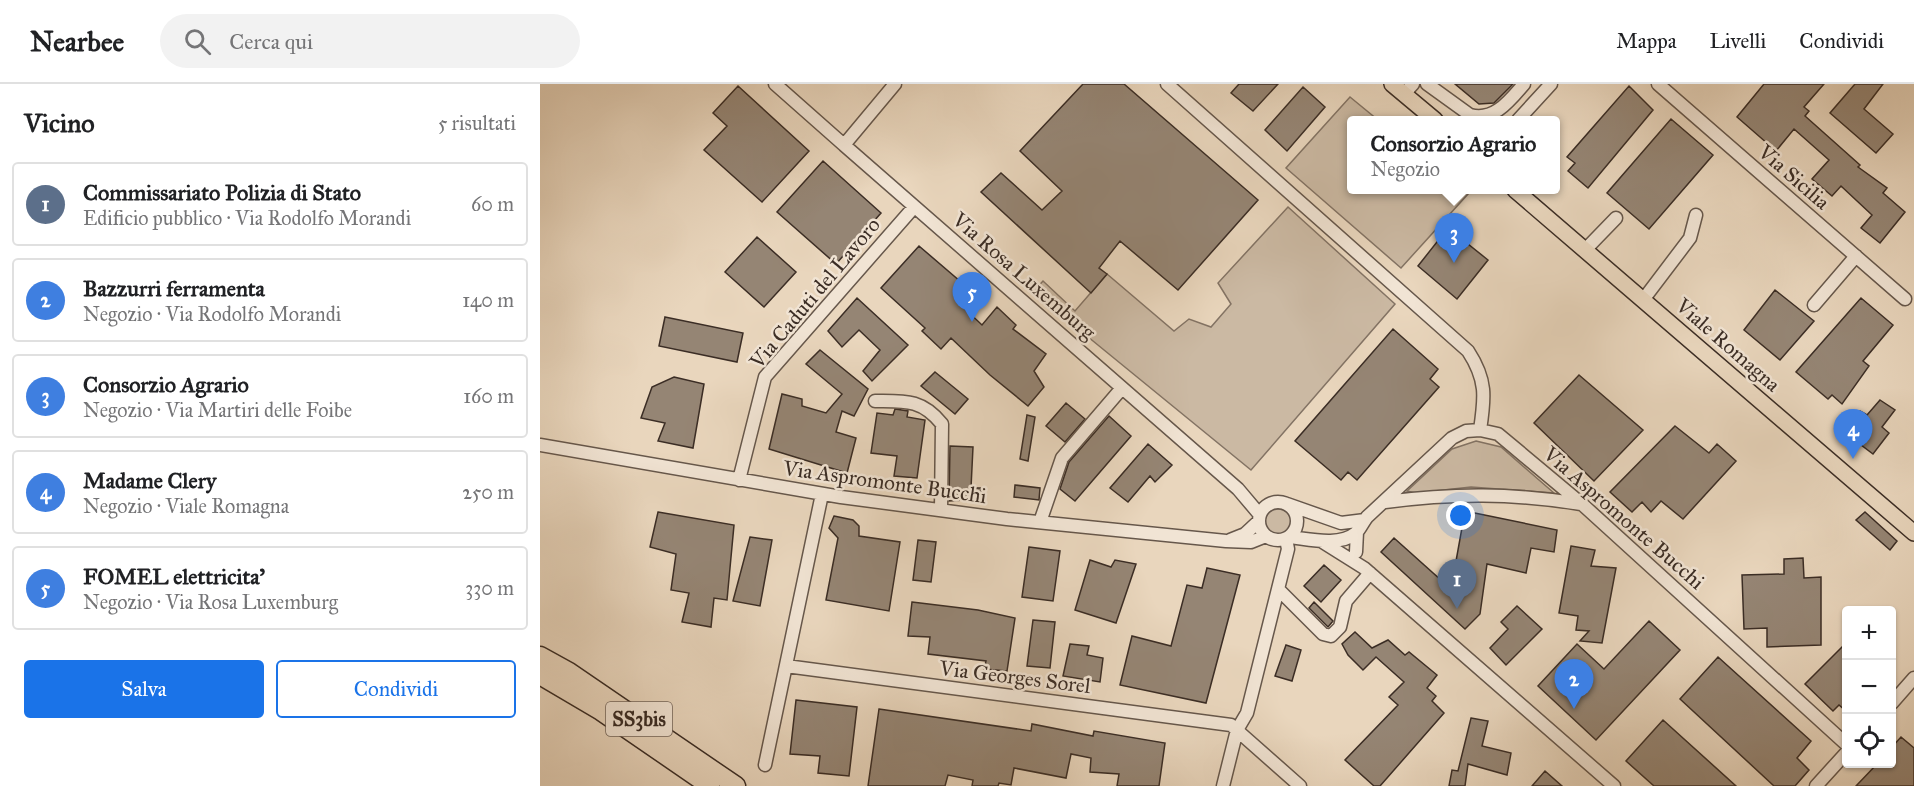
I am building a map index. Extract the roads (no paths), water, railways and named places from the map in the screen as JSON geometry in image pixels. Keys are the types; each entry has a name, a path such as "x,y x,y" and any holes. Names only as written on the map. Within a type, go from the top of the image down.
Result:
{"highway":[{"name":"SS3bis","path":"540,656 569,672 736,786"},
{"name":"SS3bis","path":"540,675 601,711 710,786"}],"main road":[{"path":"1403,87 1431,116"},
{"name":"Viale Romagna","path":"1521,194 1914,533"}],"street":[{"name":"Via Rosa Luxemburg","path":"775,84 1238,489 1259,518"},
{"path":"844,144 895,84"},
{"path":"1167,84 1468,351 1483,381 1484,405 1480,430 1466,431 1452,438 1352,535"},
{"path":"1427,84 1474,116"},
{"path":"1482,116 1495,113 1524,84"},
{"name":"Via Sicilia","path":"1658,84 1905,299"},
{"path":"1521,116 1546,86"},
{"name":"Via Caduti del Lavoro","path":"739,480 765,377 914,207"},
{"path":"1643,300 1690,238 1696,215"},
{"path":"1585,250 1616,218"},
{"path":"1814,305 1856,256"},
{"path":"1040,522 1062,458 1122,388"},
{"path":"875,401 908,401 930,410 942,424 941,510"},
{"name":"Via Aspromonte Bucchi","path":"1480,430 1498,434 1583,505 1842,740"},
{"name":"Via Aspromonte Bucchi","path":"540,445 596,452 822,494 1040,522 1227,541 1251,542 1269,538 1318,540 1352,535"},
{"name":"Via Rosa Luxemburg","path":"1238,489 1257,498 1284,503"},
{"path":"765,765 822,494"},
{"path":"1385,502 1423,497 1489,494 1583,505"},
{"path":"1223,786 1237,730 1247,713 1279,590 1281,571 1288,549 1287,538 1294,533 1298,520 1296,514 1284,503"},
{"path":"1227,541 1245,534 1267,505 1284,503 1304,508 1352,535 1356,552 1367,570"},
{"path":"1259,518 1279,556 1281,571"},
{"path":"1326,519 1341,523 1365,520"},
{"path":"1318,540 1367,570 1614,786"},
{"path":"1279,590 1323,634 1331,636 1340,627 1346,601 1367,570"},
{"name":"Via Georges Sorel","path":"786,666 1231,725 1300,786"},
{"path":"1896,700 1911,687"},
{"path":"1816,786 1842,757"}],"place":[{"name":"Consorzio Agrario","path":"1454,263"},
{"name":"FOMEL elettricita'","path":"972,322"},
{"name":"Madame Clery","path":"1853,459"},
{"name":"Commissariato Polizia di Stato","path":"1457,609"},
{"name":"Bazzurri ferramenta","path":"1574,709"}]}
